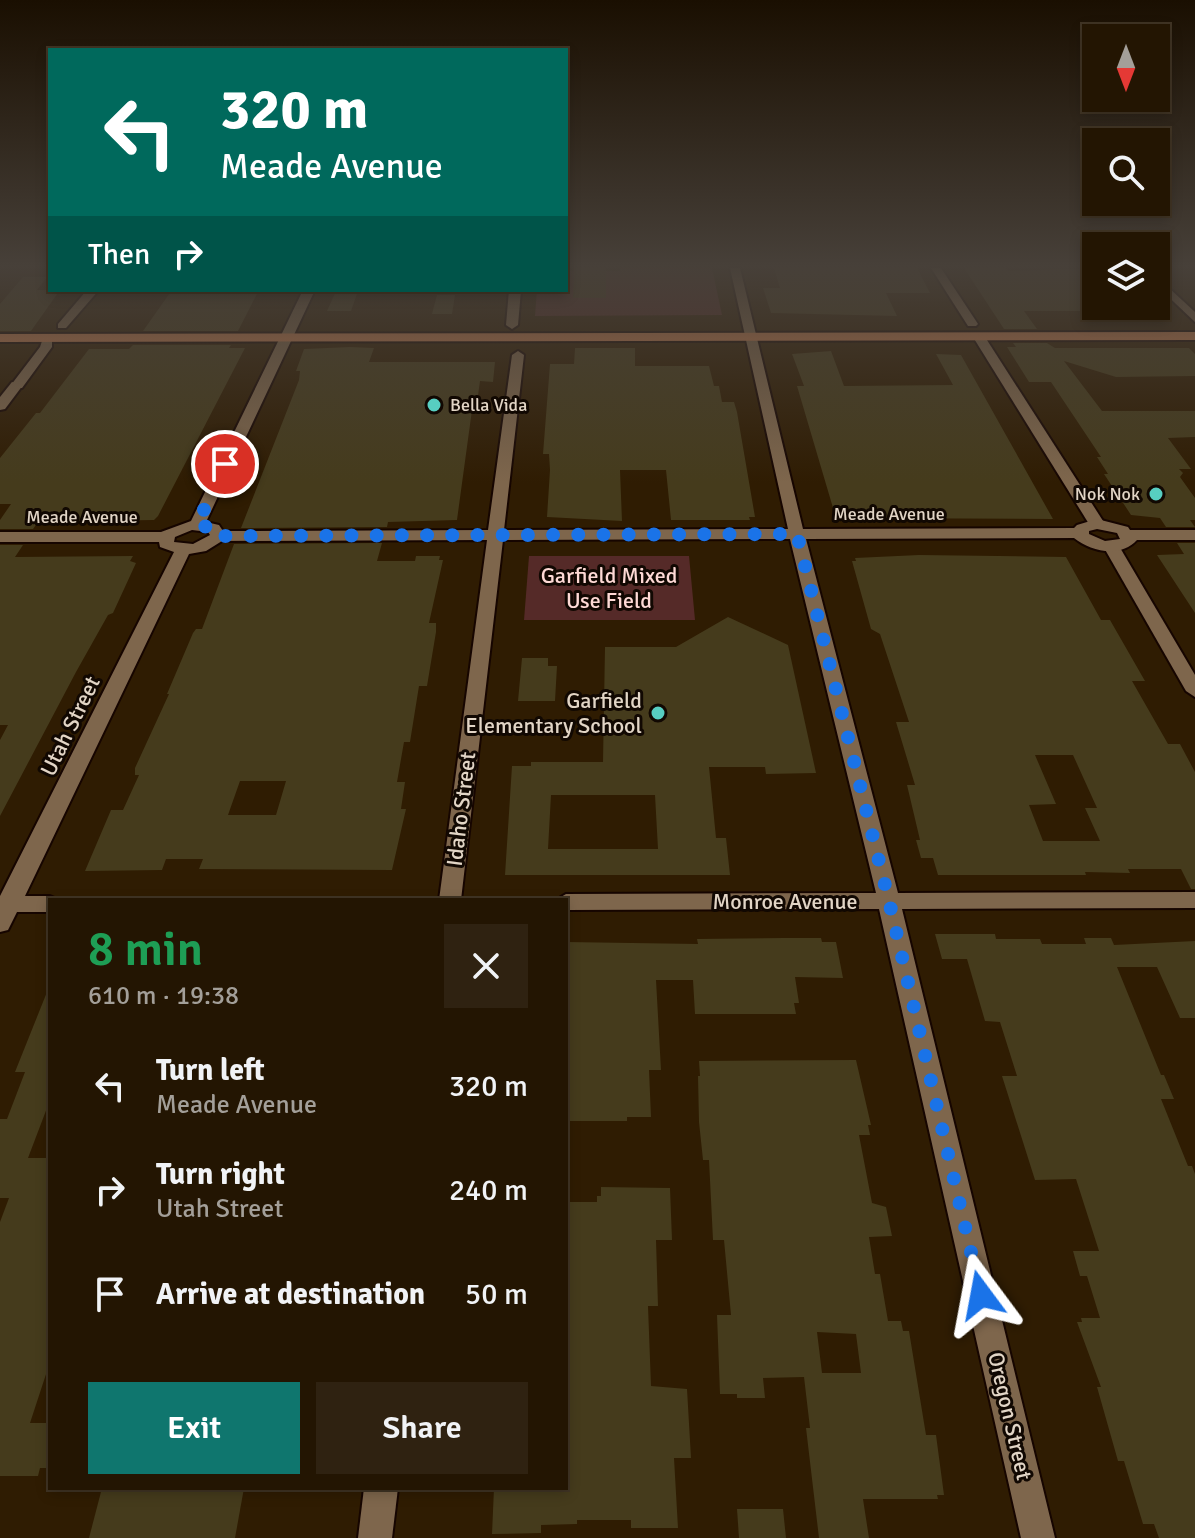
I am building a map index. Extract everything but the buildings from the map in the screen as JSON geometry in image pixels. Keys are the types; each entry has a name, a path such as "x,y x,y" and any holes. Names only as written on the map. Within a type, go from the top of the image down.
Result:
{"main road":[{"path":"447,340 518,346 608,340"},
{"path":"518,346 524,340"}],"street":[{"path":"0,406 46,347 48,340"},
{"path":"197,525 285,340"},
{"name":"Oregon Street","path":"751,340 889,901 1038,1538"},
{"path":"981,340 1097,524"},
{"name":"Idaho Street","path":"450,898 518,346"},
{"path":"1128,535 1127,543 1111,546 1091,542 1080,533 1082,528 1097,524 1115,527 1128,535 1195,535"},
{"path":"197,525 214,528 218,536 205,546 183,549 170,546 165,537 177,528 197,525"},
{"name":"Meade Avenue","path":"218,536 1080,533"},
{"name":"Meade Avenue","path":"0,537 165,537"},
{"path":"1111,546 1195,691"},
{"name":"Utah Street","path":"3,911 183,549"},
{"name":"Monroe Avenue","path":"568,902 1195,900"},
{"path":"3,911 48,904"},
{"path":"375,1538 381,1490"}],"green space":[{"name":"Garfield Mixed Use Field","path":"529,556 689,556 695,620 524,620"}],"place":[{"name":"Bella Vida","path":"434,405"},
{"name":"Nok Nok","path":"1156,494"},
{"name":"Garfield Elementary School","path":"658,713"}],"route":[{"path":"225,464 197,525 214,528 218,536 797,534 889,901 981,1295"}]}
